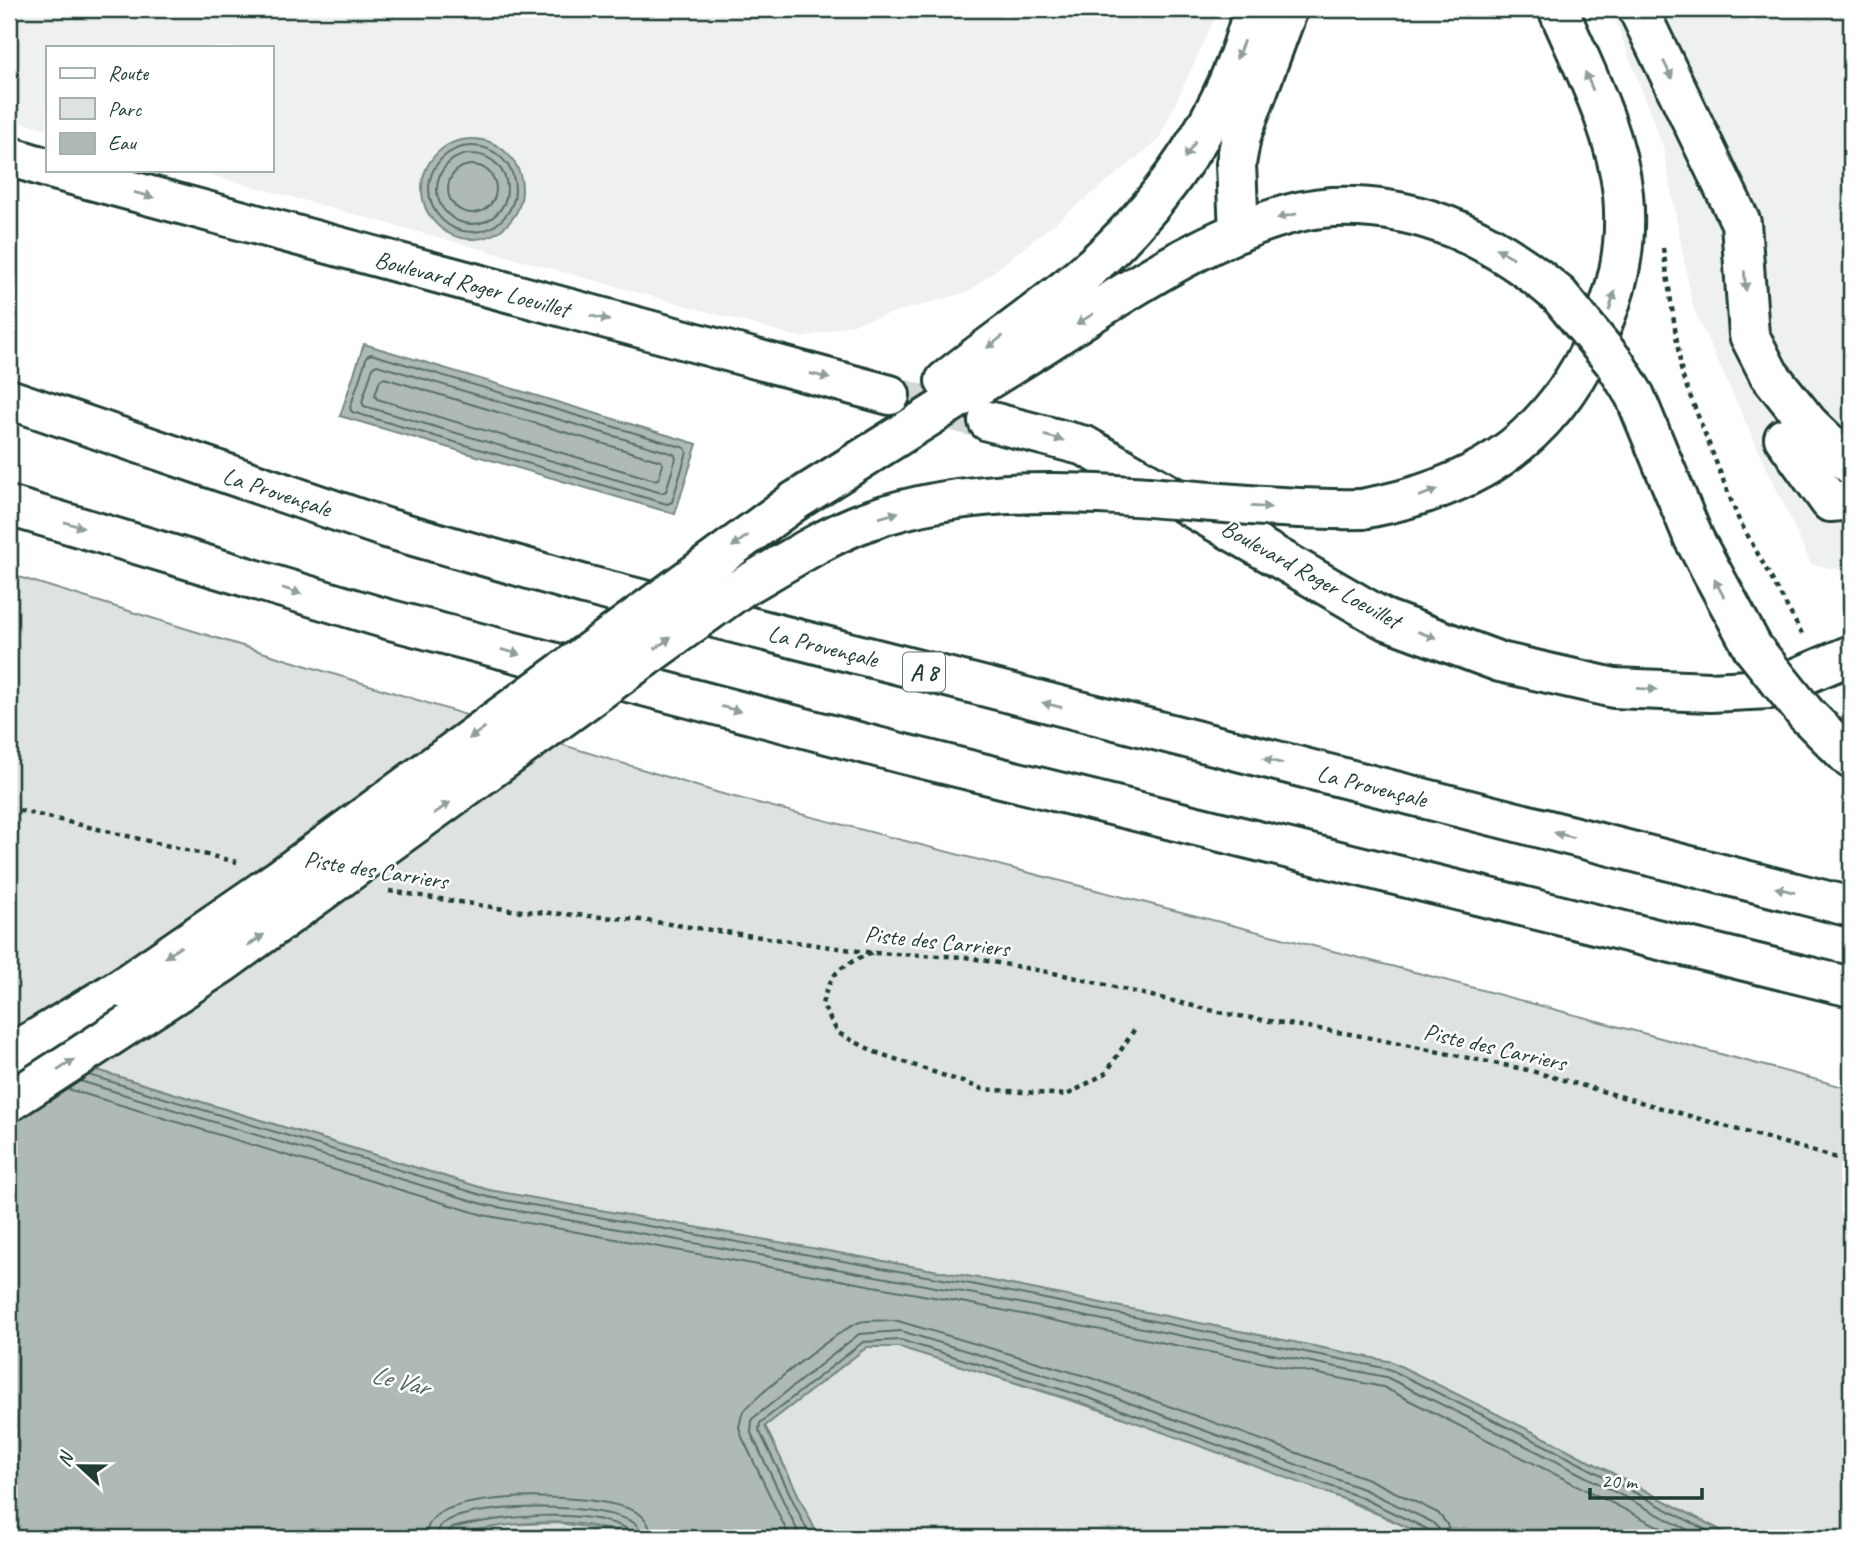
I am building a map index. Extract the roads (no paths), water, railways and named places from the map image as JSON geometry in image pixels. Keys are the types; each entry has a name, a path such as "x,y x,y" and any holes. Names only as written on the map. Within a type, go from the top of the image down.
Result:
{"main road":[{"path":"9,1055 121,988 278,880 795,500 1080,278 1131,229 1167,185 1199,137 1224,91 1253,9"},
{"path":"1239,232 1236,164 1241,136 1288,9"},
{"path":"9,1102 223,963 741,588 826,540 867,521 962,498 1024,493 1089,494 1300,510 1362,509 1409,500 1461,480 1517,447 1558,407 1579,375 1613,304 1624,247 1623,194 1612,136 1559,9"},
{"path":"1638,9 1741,223 1749,335 1769,374 1808,423 1851,465"},
{"path":"9,156 46,168"},
{"name":"Boulevard Roger Loeuillet","path":"61,172 890,395"},
{"path":"795,500 1110,303 1239,232 1282,216 1332,208 1384,210 1425,217 1483,241 1522,263 1559,295 1614,362 1634,396 1694,539 1753,648 1806,713 1851,759"},
{"name":"La Provençale","path":"9,400 386,528 585,584 1851,907"},
{"name":"Boulevard Roger Loeuillet","path":"988,421 1085,446 1384,620 1500,662 1614,688 1710,692 1770,689 1851,655"},
{"path":"1784,438 1830,502 1851,499"},
{"path":"9,506 427,630 904,754 1851,988"}],"water":[{"path":"472,139 491,142 508,153 519,170 522,189 519,208 508,225 491,236 472,239 453,236 436,225 425,208 422,189 425,170 436,153 453,142"},
{"path":"364,344 697,444 675,514 340,416"},
{"name":"Le Var","path":"9,1043 489,1190 977,1278 1392,1362 1553,1442 1735,1538 1430,1538 1358,1504 1086,1404 899,1347 867,1347 765,1426 819,1538 631,1538 608,1530 560,1522 486,1528 439,1538 9,1538"}],"tunnel":[{"path":"890,395 988,421"}]}
